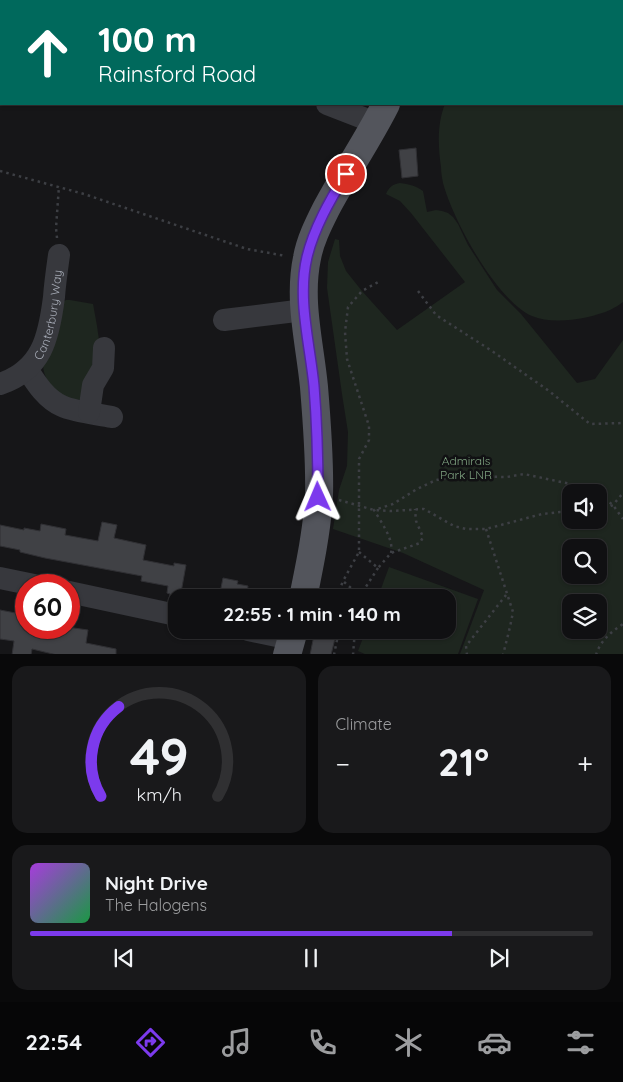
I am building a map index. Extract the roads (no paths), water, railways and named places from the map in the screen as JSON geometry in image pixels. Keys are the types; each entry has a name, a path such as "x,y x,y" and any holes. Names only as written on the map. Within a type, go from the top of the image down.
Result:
{"main road":[{"path":"305,589 312,554 318,497 318,454 314,386 304,310 306,258 319,223 337,188 381,113"}],"street":[{"path":"333,105 381,113"},
{"name":"Canterbury Way","path":"0,384 11,380 27,369 41,352 46,341 59,254"},
{"path":"235,324 304,310"},
{"path":"90,401 92,385 103,368 104,348"},
{"name":"Canterbury Way","path":"27,369 37,385 60,405 68,408 90,401 112,416"},
{"path":"0,578 15,581"},
{"path":"80,594 168,613"}],"park label":[{"name":"Admirals Park LNR","path":"466,467"}]}
